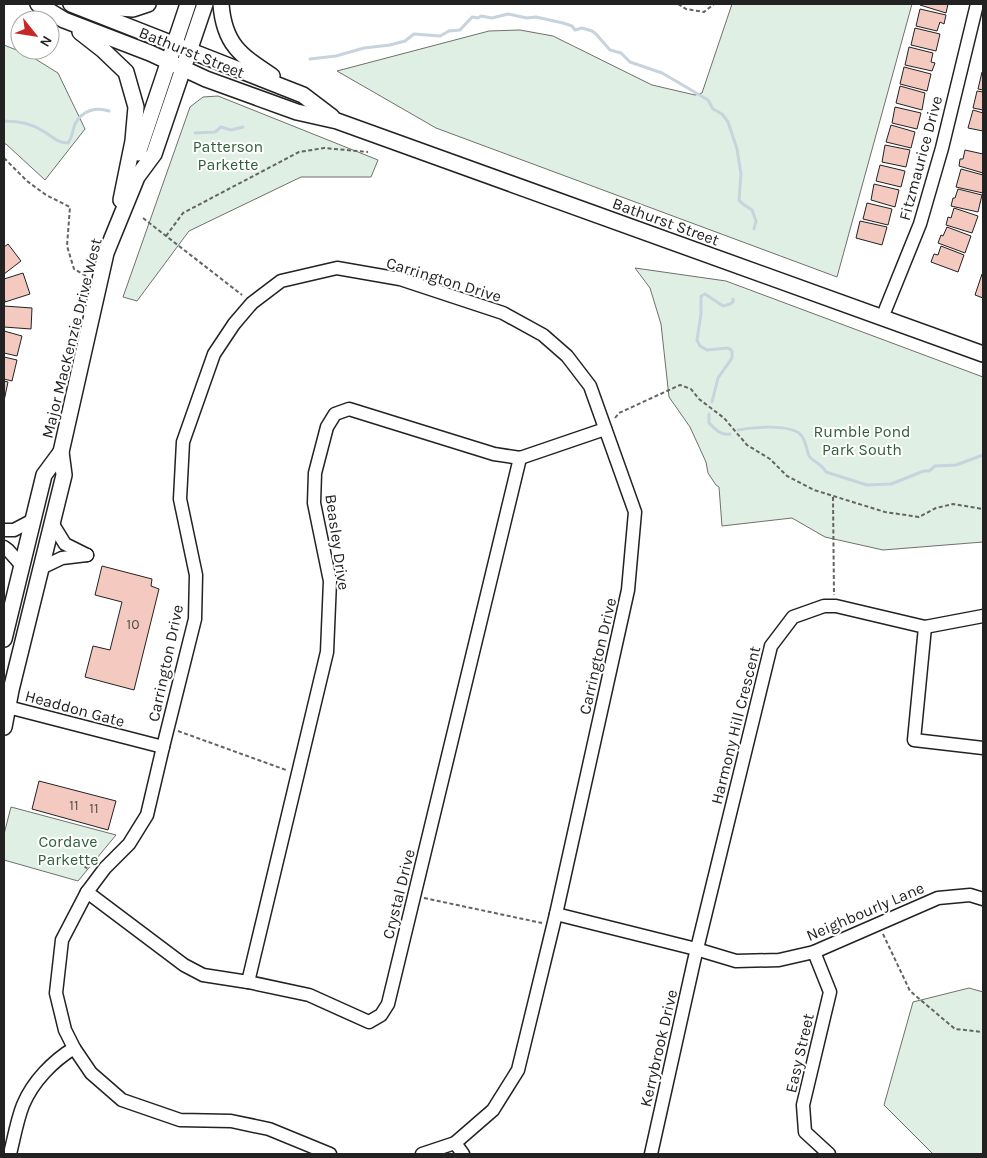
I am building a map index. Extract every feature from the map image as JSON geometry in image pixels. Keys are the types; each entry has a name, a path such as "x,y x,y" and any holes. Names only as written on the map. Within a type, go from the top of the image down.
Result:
{"main road":[{"name":"Bathurst Street","path":"38,4 64,20 169,62 206,79 297,112 337,121 983,354"},
{"name":"Bathurst Street","path":"72,4 303,95 337,121"},
{"path":"72,4 133,9 148,4"},
{"name":"Major MacKenzie Drive West","path":"137,177 138,150 188,4"},
{"name":"Major MacKenzie Drive West","path":"4,727 6,706 64,475 61,452 106,253 137,177 154,154 206,4"},
{"path":"221,4 223,23 237,49 247,59 303,95"},
{"path":"64,20 103,50 126,72 136,107 117,226"},
{"name":"Major MacKenzie Drive West","path":"4,639 44,475 61,452"}],"street":[{"name":"Fitzmaurice Drive","path":"882,318 920,224 978,21 977,4"},
{"name":"Carrington Drive","path":"330,1154 269,1129 231,1121 180,1120 122,1100 91,1073 74,1048 65,1030 56,993 62,940 88,892 105,868 129,844 148,815 195,619 196,575 180,499 183,442 214,354 234,324 252,303 281,281 337,268 400,279 503,313 543,335 567,356 590,386 635,512 634,541 628,590 554,920 518,1070 494,1110 455,1143 422,1154"},
{"name":"Beasley Drive","path":"248,982 326,652 330,581 314,503 315,473 326,427 335,414 349,409 494,454 520,458 605,430"},
{"name":"Crystal Drive","path":"88,892 184,965 202,975 248,982 309,995 369,1022 382,1015 388,1004 520,458"},
{"path":"4,530 14,530 33,520"},
{"path":"41,568 62,558 87,555 65,544 52,523"},
{"path":"4,547 22,566"},
{"name":"Harmony Hill Crescent","path":"696,949 771,646 793,617 824,606 834,606 926,627 983,616"},
{"path":"926,627 914,740 983,748"},
{"name":"Headdon Gate","path":"6,706 163,747"},
{"name":"Neighbourly Lane","path":"554,920 696,949 736,961 778,960 814,952 938,898 970,895 983,899"},
{"name":"Kerrybrook Drive","path":"651,1154 696,949"},
{"name":"Easy Street","path":"814,952 830,992 803,1105 805,1132 829,1154"},
{"path":"10,1154 23,1106 37,1081 58,1058 74,1048"},
{"path":"455,1143 463,1154"}],"path":[{"path":"678,4 686,9 704,12 714,4"},
{"path":"166,236 183,213 299,152 324,148 368,152"},
{"path":"4,158 26,181 46,195 70,207 67,246 74,269 86,276"},
{"path":"143,218 252,303"},
{"path":"605,430 619,413 680,385 691,389 716,411 747,445 770,459 787,476 814,490 885,512 919,516 936,508 953,504 983,509"},
{"path":"833,496 834,606"},
{"path":"168,727 297,774"},
{"path":"414,896 554,920"},
{"path":"878,924 910,991 955,1029 983,1032"}],"green space":[{"path":"732,4 912,4 837,277 436,128 337,71 489,31 520,30 553,36 652,85 695,95 702,93"},
{"path":"4,45 10,47 10,60 37,60 58,73 85,129 45,180 4,144"},
{"name":"Patterson Parkette","path":"218,96 378,160 371,177 301,177 189,231 137,301 123,297 190,107 203,97"},
{"name":"Rumble Pond Park South","path":"635,268 726,281 983,377 983,542 883,550 825,537 792,518 722,526 719,487 708,473 706,462 690,427 669,397 661,324 650,288"},
{"name":"Cordave Parkette","path":"11,807 116,835 78,881 4,860 4,834"},
{"path":"969,988 983,992 983,1154 933,1154 884,1105 913,1002"}],"building":[{"path":"920,4 948,4 946,13"},
{"path":"920,9 946,15 944,24 940,22 937,31 916,26"},
{"path":"915,28 940,34 936,51 911,45"},
{"path":"909,47 933,53 931,62 935,63 932,71 905,65"},
{"path":"904,67 931,74 927,91 900,84"},
{"path":"983,72 983,90 978,89"},
{"path":"900,86 925,93 922,110 896,103"},
{"path":"977,91 983,92 983,110 973,108"},
{"path":"895,107 921,113 917,129 892,123"},
{"path":"973,110 983,113 983,131 968,128"},
{"path":"891,125 915,132 911,148 886,142"},
{"path":"885,145 910,150 906,167 882,162"},
{"path":"965,150 983,154 983,173 959,166 960,159 963,159"},
{"path":"880,165 905,171 901,187 876,181"},
{"path":"961,169 983,175 983,193 956,187"},
{"path":"874,184 899,190 895,207 871,200"},
{"path":"958,189 982,195 978,212 951,206"},
{"path":"867,203 892,209 888,225 863,219"},
{"path":"954,208 978,216 972,233 946,225 948,217 951,218"},
{"path":"860,221 887,227 882,245 856,238"},
{"path":"947,227 971,236 965,253 938,243"},
{"path":"8,244 21,261 4,274 4,247"},
{"path":"941,246 964,255 958,272 931,262 934,254 938,255"},
{"path":"23,273 30,294 5,302 4,279"},
{"path":"983,275 983,298 975,295"},
{"path":"4,306 32,308 31,329 4,327"},
{"path":"4,331 22,336 17,356 4,353"},
{"path":"4,357 17,360 12,381 4,379"},
{"path":"4,381 8,382 4,401"},
{"path":"102,566 152,579 151,586 159,589 134,690 85,677 93,646 110,650 122,602 95,595"},
{"path":"39,781 116,801 108,830 32,809"}],"waterway":[{"path":"310,59 336,56 364,48 390,45 405,41 414,34 440,36 449,31 460,30 472,17 478,18 481,16 492,18 508,14 527,18 536,17 563,23 572,26 575,30 582,28 592,31 610,50 621,53 630,62 662,73 708,100 713,109 722,114 728,122 737,149 741,174 739,200 752,210 756,221 754,229"},
{"path":"4,121 29,124 58,141 68,143 75,124 81,115 99,109 109,111"},
{"path":"195,133 215,132 221,127 231,130 243,127"},
{"path":"712,402 718,378 732,358 732,351 728,348 707,350 700,346 697,340 701,314 701,296 705,294 723,306 733,302 733,299"},
{"path":"709,414 709,423 714,428 721,433 730,434"},
{"path":"738,430 770,427 795,431 804,439 809,456 826,472 867,485 891,484 924,471 929,471 935,466 956,465 983,455"}]}
